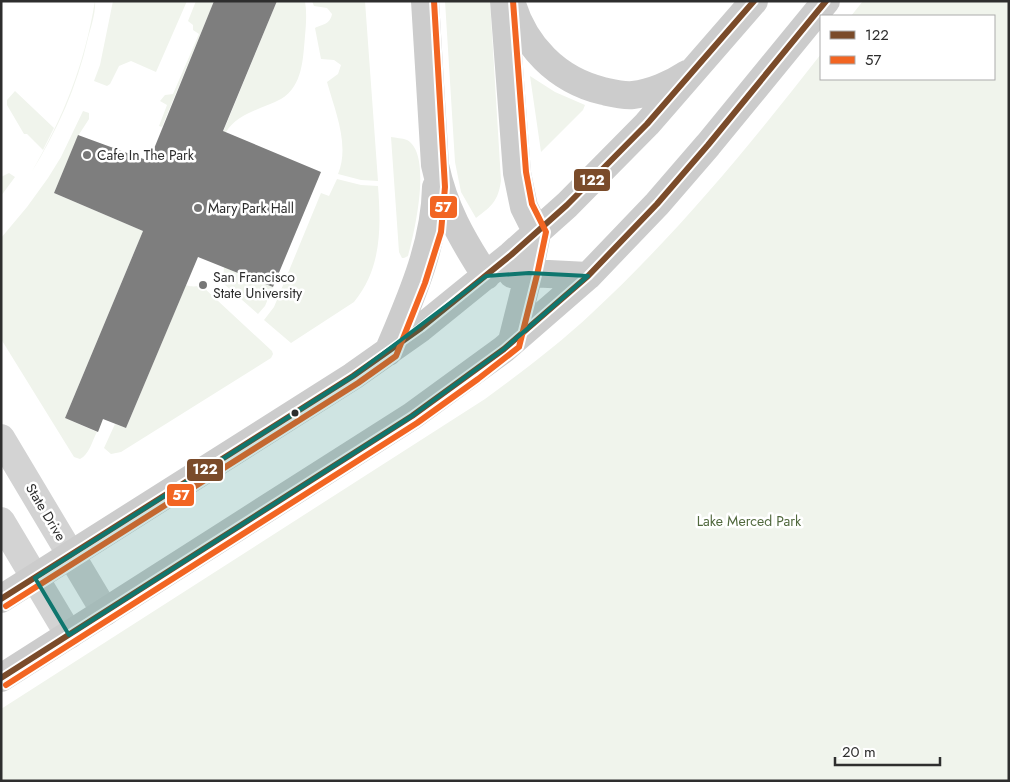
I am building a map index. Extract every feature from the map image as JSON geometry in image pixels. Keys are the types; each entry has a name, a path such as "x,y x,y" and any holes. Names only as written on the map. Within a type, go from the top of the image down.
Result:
{"main road":[{"path":"388,352 417,280 432,230 435,202 435,165 425,1"},
{"path":"504,1 517,174 524,207 537,233 530,272 512,341"},
{"path":"511,1 521,27 531,44 545,60 560,73 593,89 632,95 663,86 698,67"},
{"path":"1,599 353,376 421,328 486,276 567,205 621,151 698,67 754,1"},
{"path":"1,678 412,416 512,341 588,276 657,204 826,1"},
{"path":"435,165 445,204 460,234 486,276"},
{"path":"486,276 530,272 588,276"}],"street":[{"name":"State Drive","path":"1,438 105,612"},
{"path":"1,521 69,634"}],"highlighted area":[{"path":"529,273 588,276 504,349 412,416 69,635 35,578 353,376 486,276"}],"green space":[{"path":"95,1 92,24 78,74 58,125 44,150 63,111 85,47"},
{"path":"113,1 187,1 156,72 131,61 119,66 110,84 107,86 94,81 100,65"},
{"path":"196,1 214,1 162,127 159,126 167,105 160,101 165,95 173,94 199,34 193,30 193,25 188,21"},
{"path":"277,1 305,1 304,53 298,79 294,87 281,99 251,112 237,120 226,132 223,132"},
{"path":"312,1 365,1 378,181 361,180 338,174 341,163 342,140 327,82 338,74 341,65 334,60 321,59 315,28 328,22 332,14 327,8 314,6"},
{"path":"445,1 490,1 501,181 498,194 493,203 476,218 461,192 455,162"},
{"name":"Lake Merced Park","path":"863,1 1009,1 1009,781 1,781 1,709 485,399 540,358 592,313 654,252 740,155 820,55 820,80 995,80 995,15 852,15"},
{"path":"530,76 555,92 585,105 583,110 541,152"},
{"path":"15,91 54,128 43,150 27,134 24,134 7,105 7,100"},
{"path":"83,111 89,113 89,119 78,136 54,193 143,231 65,418 97,432 88,451 80,459 74,457 1,339 1,238 48,178 61,157"},
{"path":"391,137 407,140 415,148 419,161 420,177 417,213 408,256 404,258 402,258 399,252"},
{"path":"9,173 15,177 1,196 1,177"},
{"path":"337,179 361,185 378,186 379,232 375,261 363,289 354,302 291,343 264,320 274,307 321,193 329,196"},
{"path":"224,267 273,287 265,306 258,314 224,284"},
{"path":"186,285 203,287 273,354 271,358 121,452 111,454 104,448 115,424 126,428"}],"building":[{"name":"Mary Park Hall","path":"214,1 277,1 223,131 321,172 273,287 198,257 126,428 103,419 98,432 65,418 143,231 54,193 78,135 149,161"}],"transit line":[{"name":"57","path":"6,606 358,383 396,356 425,283 441,232 445,187 434,1"},
{"name":"57","path":"6,685 417,423 519,347 546,232 532,204 526,172 513,1"},
{"name":"122","path":"1,599 353,376 421,328 511,255 567,205 647,124 754,1"},
{"name":"122","path":"1,678 412,416 504,349 588,276 657,204 826,1"}],"place":[{"name":"Cafe In The Park","path":"87,155"},
{"name":"Mary Park Hall","path":"198,208"},
{"name":"San Francisco State University","path":"203,285"}]}
